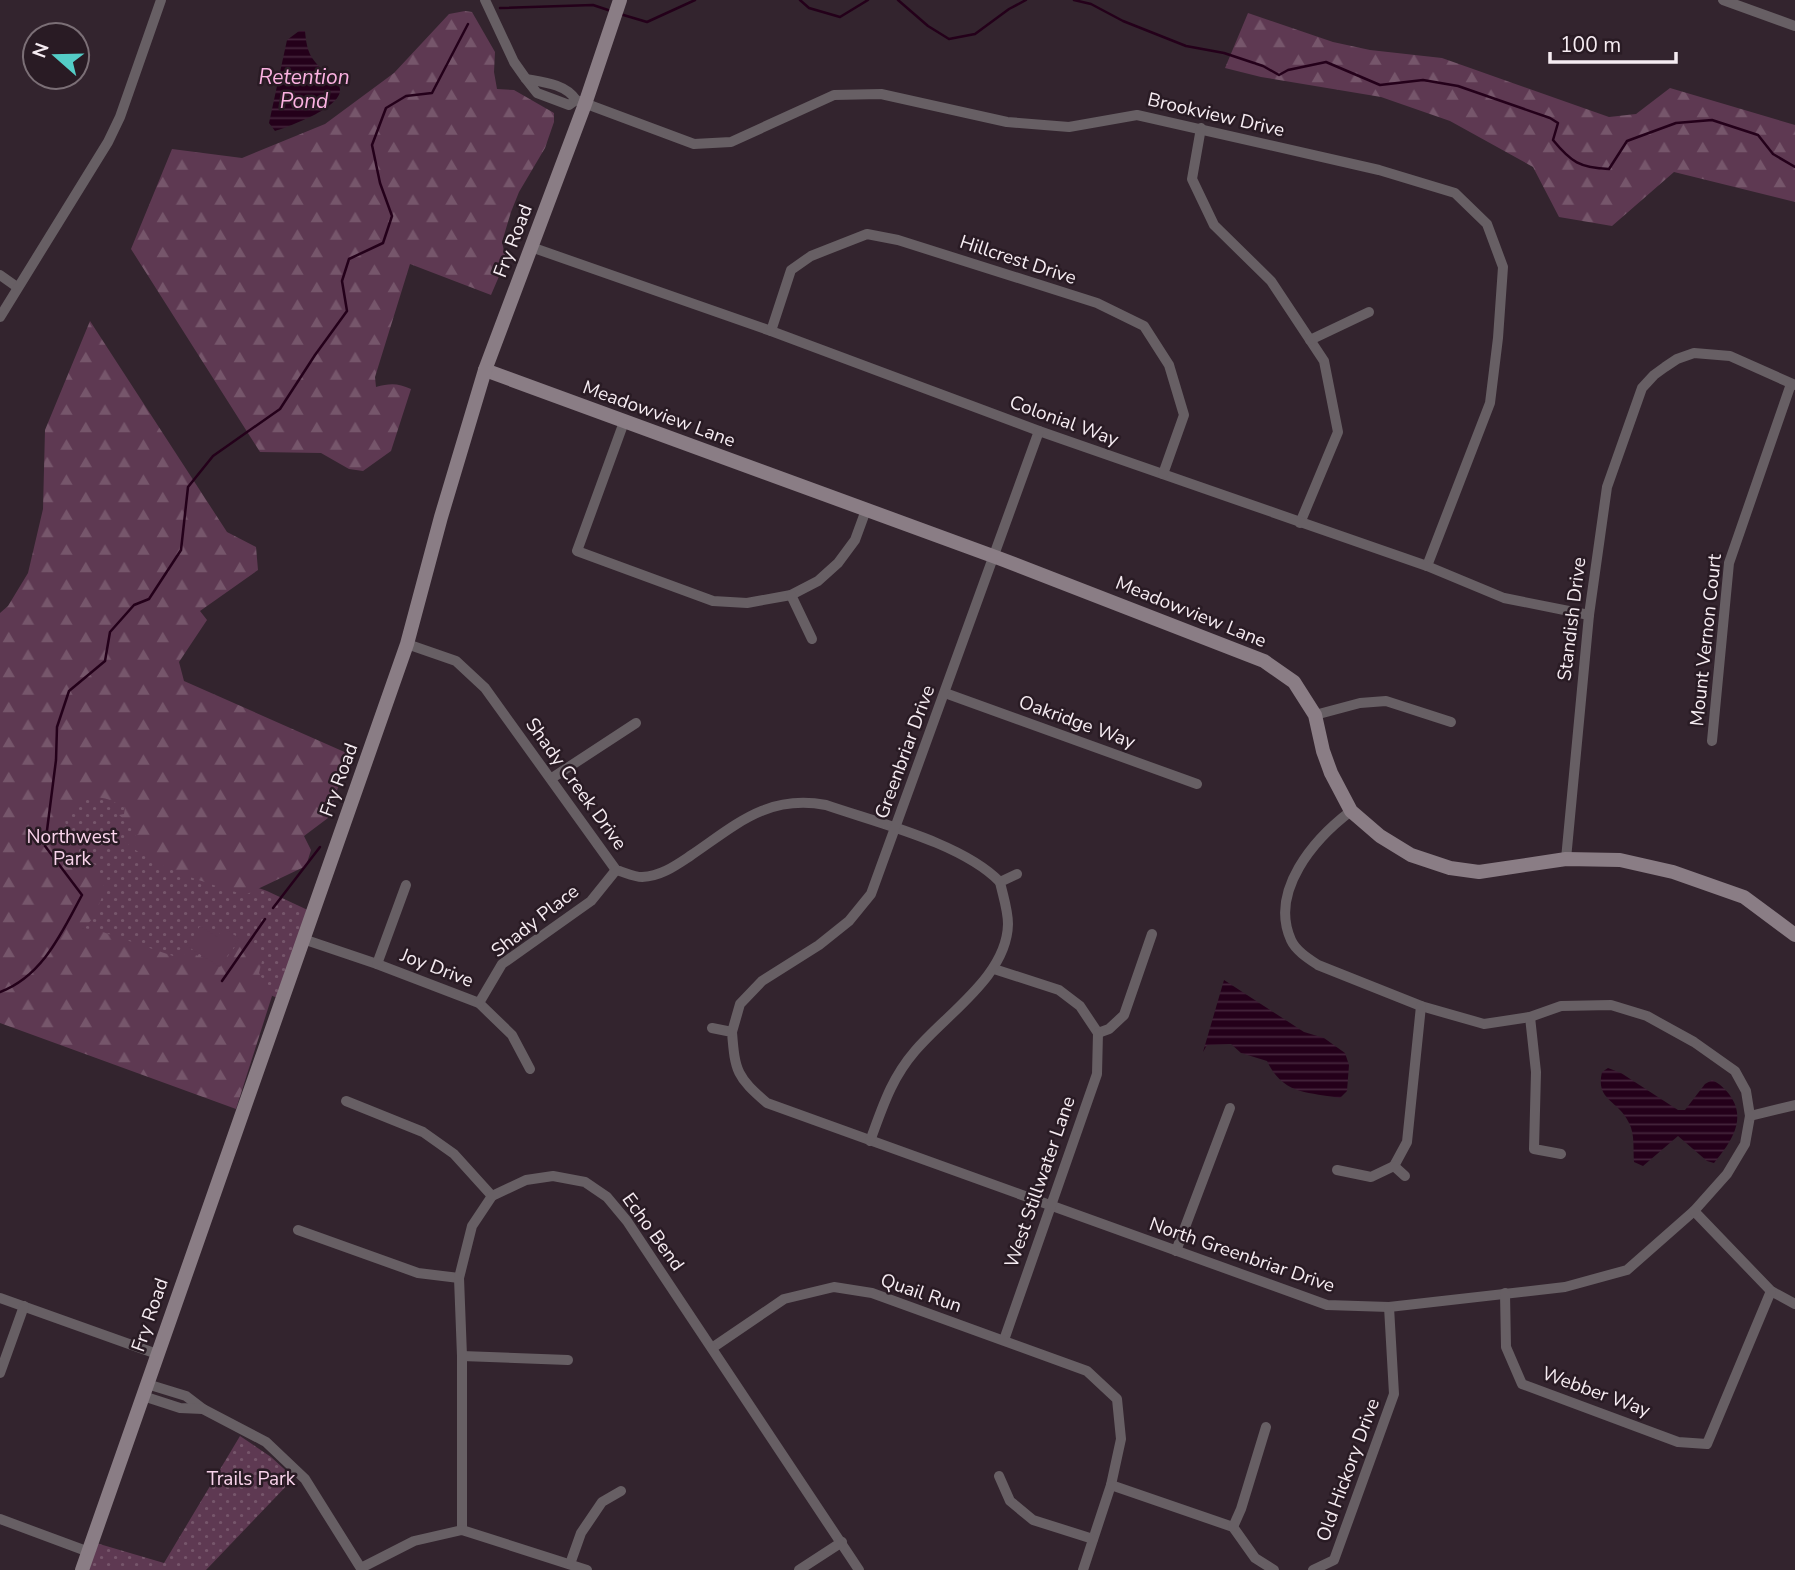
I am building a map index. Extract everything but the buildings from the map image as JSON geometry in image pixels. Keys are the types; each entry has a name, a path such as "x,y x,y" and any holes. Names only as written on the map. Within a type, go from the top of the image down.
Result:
{"street":[{"path":"0,317 95,166 115,129 161,0"},
{"name":"Brookview Drive","path":"485,0 514,62 526,79 545,82 571,92 580,102 694,144 731,142 834,95 881,94 1007,121 1044,125 1069,127 1137,115 1379,170 1455,193 1487,224 1503,267 1498,338 1490,403 1427,566"},
{"name":"Fry Road","path":"82,1570 407,644 485,370 531,247 580,102 620,0"},
{"path":"1723,0 1795,26"},
{"path":"1201,128 1192,178 1213,225 1271,281 1324,361 1338,432 1300,523"},
{"name":"Hillcrest Drive","path":"771,331 791,270 811,257 867,234 898,240 1097,303 1144,326 1169,365 1184,415 1163,474"},
{"name":"Colonial Way","path":"531,247 771,331 1039,431 1427,566 1504,598 1589,615"},
{"path":"0,275 17,287"},
{"path":"1310,340 1368,312"},
{"name":"Standish Drive","path":"1566,859 1589,615 1607,487 1642,388 1665,367 1694,353 1730,356 1793,385"},
{"name":"Meadowview Lane","path":"485,370 994,556 1264,661 1294,682 1315,715 1331,773 1351,811 1380,836 1411,855 1450,868 1479,872 1566,859 1620,860 1673,872 1744,897 1795,935"},
{"name":"Mount Vernon Court","path":"1712,741 1729,563 1793,385"},
{"path":"624,422 577,551 713,600 747,603 792,595 818,581 838,563 855,540 866,510"},
{"name":"Greenbriar Drive","path":"732,1032 740,1004 762,981 819,945 849,921 871,894 1039,431"},
{"path":"792,595 812,639"},
{"name":"Shady Creek Drive","path":"407,644 456,661 485,688 616,870 641,877 666,872 754,812 780,804 808,802 826,805 960,852 988,869 1000,882"},
{"name":"Oakridge Way","path":"945,693 1197,784"},
{"path":"1315,715 1360,703 1386,701 1451,722"},
{"path":"552,778 636,723"},
{"path":"1351,811 1317,842 1293,877 1287,895 1285,912 1292,941 1304,955 1318,965 1421,1006 1484,1024 1530,1017 1562,1006 1611,1005 1647,1016 1694,1042 1735,1071 1746,1091 1749,1116 1795,1105"},
{"name":"Shady Place","path":"479,1003 502,964 592,901 616,870"},
{"path":"870,1141 890,1084 915,1051 994,969 1004,948 1008,925 1000,882 1017,874"},
{"path":"377,964 406,885"},
{"path":"994,969 1059,990 1080,1006 1098,1033 1109,1029 1124,1015 1152,934"},
{"name":"Joy Drive","path":"303,939 479,1003 512,1035 530,1069"},
{"path":"1337,1170 1371,1177 1394,1166 1407,1142 1421,1006"},
{"path":"1530,1017 1536,1072 1534,1149 1560,1154"},
{"path":"712,1028 732,1032"},
{"name":"North Greenbriar Drive","path":"732,1032 734,1060 744,1082 767,1103 1327,1305 1389,1307 1565,1286 1627,1270 1694,1210 1727,1174 1745,1144 1749,1116"},
{"name":"West Stillwater Lane","path":"1004,1340 1097,1074 1098,1033"},
{"path":"346,1101 423,1132 454,1154 492,1196 472,1226 459,1278 462,1530"},
{"path":"1176,1251 1230,1108"},
{"path":"1394,1166 1405,1176"},
{"name":"Echo Bend","path":"492,1196 526,1180 553,1176 585,1182 607,1197 627,1221 859,1570"},
{"path":"1694,1210 1771,1291 1795,1304"},
{"path":"298,1230 418,1273 459,1278"},
{"name":"Quail Run","path":"712,1348 784,1299 834,1287 872,1293 1087,1371 1117,1399 1121,1439 1111,1485"},
{"name":"Webber Way","path":"1505,1293 1506,1347 1522,1384 1678,1442 1707,1444 1771,1291"},
{"path":"0,1298 157,1354"},
{"path":"0,1373 24,1306"},
{"name":"Old Hickory Drive","path":"1313,1570 1334,1560 1394,1394 1389,1307"},
{"path":"462,1356 568,1360"},
{"path":"145,1390 180,1408 203,1409 266,1442 305,1479 361,1569 414,1541 462,1530 587,1570"},
{"path":"1233,1527 1266,1427"},
{"path":"999,1476 1010,1501 1033,1520 1093,1539"},
{"path":"1083,1570 1111,1485 1233,1527 1255,1558 1274,1570"},
{"path":"570,1564 581,1533 602,1502 621,1491"},
{"path":"0,1519 89,1552"},
{"path":"799,1570 842,1542"}],"green space":[{"path":"472,12 495,52 497,89 514,90 554,113 554,122 545,148 519,192 511,212 502,242 506,260 491,295 410,264 375,377 376,387 394,384 411,389 391,451 363,471 349,469 321,453 260,452 131,249 172,149 242,158 325,124 394,73 449,14"},
{"path":"1248,13 1333,42 1370,50 1442,58 1609,117 1636,114 1670,88 1795,125 1795,202 1674,172 1612,226 1559,217 1533,167 1450,121 1381,97 1261,77 1225,68"},
{"path":"90,321 227,532 256,547 258,570 200,611 207,620 179,662 184,681 349,754 328,818 304,836 311,850 306,866 245,895 167,868 138,852 125,842 139,833 119,815 124,814 125,808 108,799 80,798 64,816 71,848 97,866 105,890 93,919 82,928 97,930 173,956 191,953 221,965 241,939 264,953 259,973 272,996 236,1109 0,1023 0,613 8,606 28,573 43,509 45,430"},
{"name":"Northwest Park","path":"0,683 196,866 267,891 312,912 281,999 0,899"},
{"path":"200,926 217,937 223,928 239,938 220,967 187,946"},
{"name":"Trails Park","path":"240,1436 271,1457 294,1478 206,1570 86,1570 96,1543 164,1563"}],"water":[{"name":"Retention Pond","path":"299,31 305,31 311,55 338,84 340,93 327,108 275,131 269,123 287,40"},
{"path":"1224,980 1304,1032 1324,1038 1345,1053 1349,1065 1347,1091 1340,1098 1298,1090 1281,1080 1267,1061 1241,1053 1231,1044 1207,1045 1203,1052"},
{"path":"1608,1068 1621,1073 1678,1110 1685,1110 1705,1084 1712,1080 1722,1086 1735,1103 1737,1121 1731,1139 1714,1163 1707,1161 1678,1136 1643,1166 1634,1162 1631,1127 1625,1115 1602,1089 1602,1072"}],"waterway":[{"path":"620,14 647,22 695,0"},
{"path":"800,0 809,8 840,17 868,0"},
{"path":"898,0 928,26 949,39 975,34 1026,0"},
{"path":"1074,0 1091,4 1123,21 1186,46 1224,53 1263,66 1279,75 1288,70 1326,62 1380,85 1423,80 1458,86 1550,118 1558,123 1553,140 1571,159 1591,167 1609,169 1627,141 1676,123 1712,120 1758,135 1773,154 1795,167"},
{"path":"500,8 593,5 611,11"},
{"path":"0,992 15,985 40,964 59,938 82,895 45,846 56,760 57,727 69,691 105,661 110,632 134,605 149,599 181,550 188,487 213,456 280,409 347,311 342,281 349,259 383,243 392,216 380,183 372,145 386,108 406,96 432,93 468,24"},
{"path":"273,908 320,847"},
{"path":"222,981 265,919"}]}
